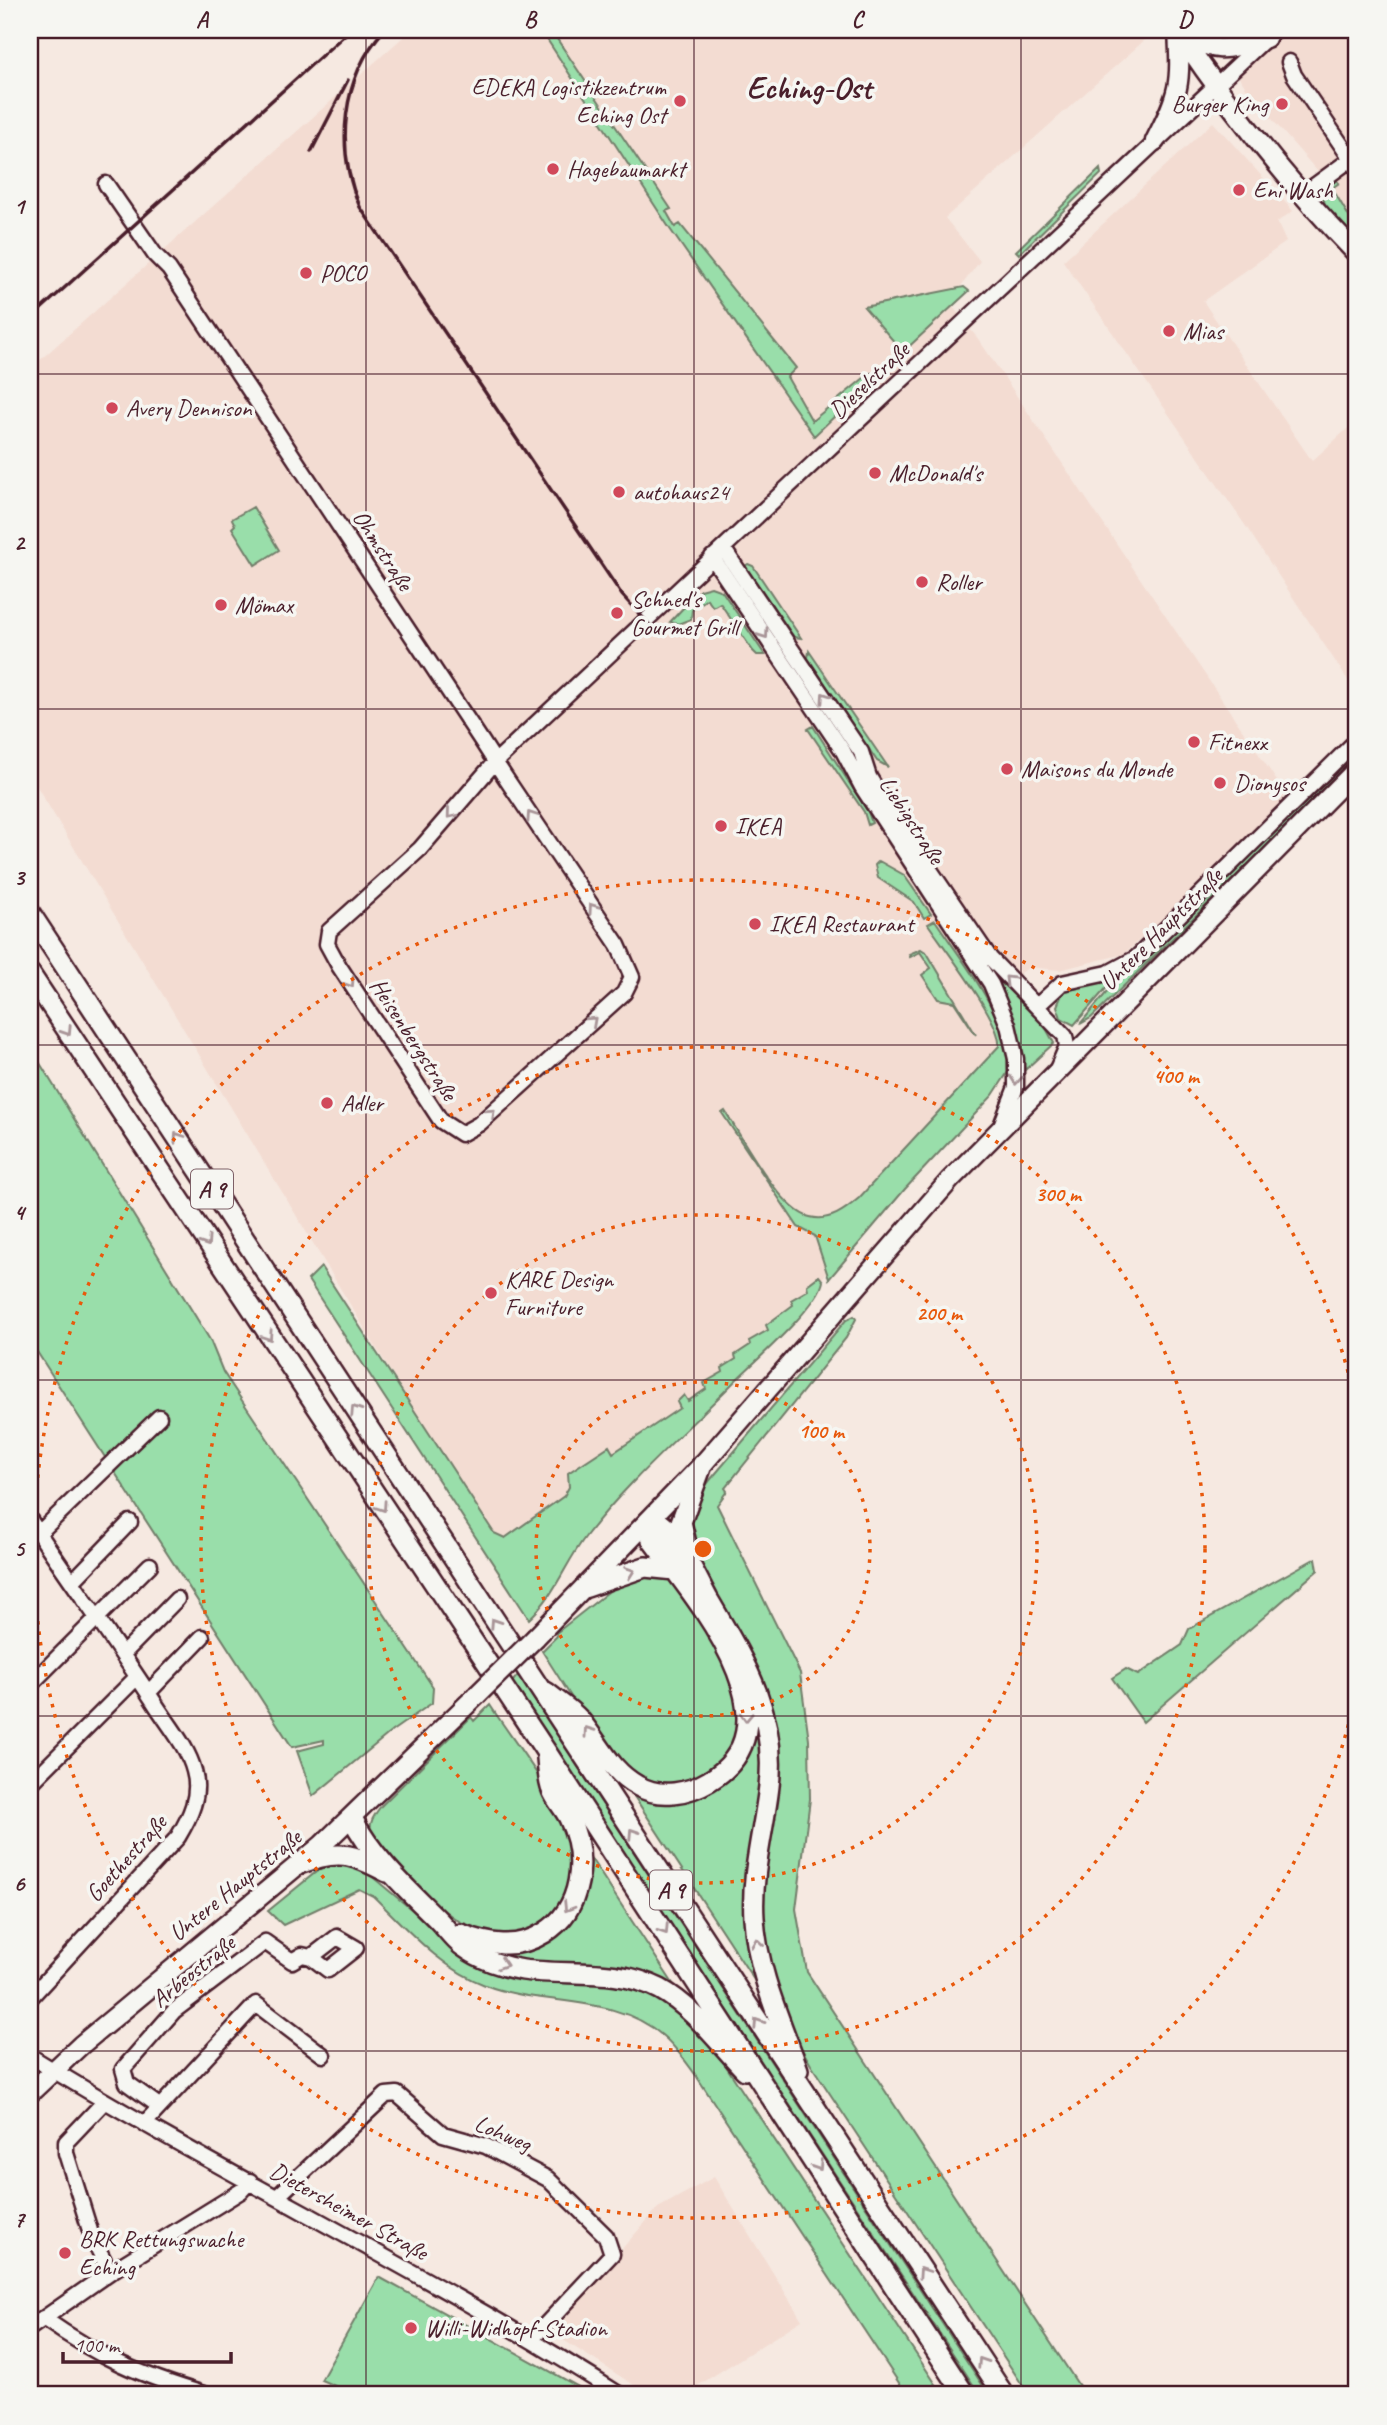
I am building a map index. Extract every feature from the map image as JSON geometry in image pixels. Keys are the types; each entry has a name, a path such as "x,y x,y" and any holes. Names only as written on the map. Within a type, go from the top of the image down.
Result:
{"highway":[{"name":"A 9","path":"30,913 1004,2395"},
{"name":"A 9","path":"30,974 545,1750 965,2395"},
{"path":"532,1680 578,1718 610,1762 640,1788 677,1792 713,1778 732,1760 742,1741 747,1721 746,1698 720,1637 683,1570 681,1522 702,1465"},
{"path":"649,1521 652,1539 683,1570 748,1669 765,1709 771,1767 754,1884 756,1937 763,1975 809,2100"},
{"path":"587,1587 645,1567 683,1570"},
{"path":"446,1928 480,1942 515,1944 550,1929 569,1909 578,1885 580,1859 569,1819 551,1788 545,1750"},
{"path":"360,1858 344,1836 348,1822 462,1946 507,1966 605,1974 639,1980 660,1989 680,2002 781,2109"},
{"path":"299,1864 340,1854 360,1858 397,1878"}],"main road":[{"path":"1179,30 1218,50 1270,34"},
{"path":"1179,30 1214,85 1302,195 1357,254"},
{"path":"1155,141 1177,99 1180,72 1179,30"},
{"name":"Untere Hauptstraße","path":"30,2093 348,1822 587,1587 702,1465 900,1234 1001,1125 1357,769"}],"street":[{"name":"Dieselstraße","path":"495,762 547,717 1270,34"},
{"path":"1289,62 1294,75 1354,164 1302,195"},
{"name":"Ohmstraße","path":"106,184 155,255 169,269 618,945"},
{"name":"Liebigstraße","path":"718,553 861,752 869,777 1000,971 1065,1036"},
{"name":"Liebigstraße","path":"718,553 843,751 868,796 991,984 1008,1025 1016,1059 1016,1087 1001,1125"},
{"path":"1037,1006 1062,983 1108,973 1143,952 1357,740"},
{"name":"Heisenbergstraße","path":"495,762 420,849 334,925 326,938 339,966 446,1127 461,1134 478,1124 624,993 632,977 618,945"},
{"path":"1055,1072 1067,1046 1065,1036 1081,1035 1099,1027"},
{"path":"38,1533 159,1417"},
{"name":"Goethestraße","path":"30,1520 123,1654 194,1771 195,1801 189,1819 178,1837 30,1998"},
{"path":"73,1581 130,1522"},
{"path":"30,1685 150,1565"},
{"path":"123,1654 177,1599"},
{"path":"148,1693 202,1637"},
{"path":"30,1784 137,1676"},
{"name":"Arbeostraße","path":"159,2106 127,2083 123,2069 174,2011 265,1942 292,1961 302,1955 311,1957"},
{"path":"144,2124 256,2004 323,2055"},
{"name":"Dietersheimer Straße","path":"30,2056 104,2102 532,2339 620,2395"},
{"name":"Lohweg","path":"278,2196 386,2095 397,2094 443,2134 486,2146 548,2179 606,2236 612,2254 532,2339"},
{"path":"104,2102 66,2142 66,2153 92,2237 110,2272"},
{"path":"30,2328 110,2272 241,2191 250,2181"},
{"path":"43,2318 86,2348 131,2371 206,2395"}],"shaded area":[{"path":"411,30 1156,30 945,218 980,261 949,302 979,340 1285,793 1282,801 1185,899 1124,954 1059,970 1029,967 982,1003 1000,1041 999,1065 854,1234 812,1293 723,1382 505,1538 494,1533 435,1445 30,775 30,369"},
{"path":"1207,30 1357,30 1357,230 1332,188 1251,95"},
{"path":"1213,122 1293,211 1277,222 1286,242 1203,301 1312,461 1357,420 1357,694 1245,525 1063,261"},
{"path":"714,2177 802,2320 683,2395 656,2395 634,2385 549,2331 658,2208"}],"green space":[{"path":"541,30 551,30 671,209 666,211 675,227 680,224 796,368 787,377 812,421 870,373 880,373 814,436 670,229"},
{"path":"1100,169 1101,174 1019,254 1016,251"},
{"path":"1336,180 1339,183 1332,188 1357,230 1357,241 1333,217 1325,203 1325,188"},
{"path":"964,287 969,291 903,352 864,307"},
{"path":"253,507 279,550 255,565 232,528 235,525 232,519"},
{"path":"745,566 753,566 801,638 794,637"},
{"path":"711,587 722,591 765,655 757,655 753,651 720,603 713,607 707,599 692,610 691,619 678,624 670,622 700,590"},
{"path":"809,651 888,767 877,761 808,658"},
{"path":"813,726 868,812 872,823 868,825 864,812 808,729"},
{"path":"1357,748 1357,758 1091,1018 1080,1024 1123,973 1153,952"},
{"path":"879,861 904,875 931,914 924,918 914,902 878,878 875,865"},
{"path":"935,920 993,1010 1006,1050 1008,1072 993,1095 905,1189 829,1279 815,1236 798,1227 722,1113 725,1111 774,1187 798,1212 810,1217 824,1218 843,1211 859,1198 999,1046 997,1035 982,1003 928,924"},
{"path":"921,949 927,953 976,1035 954,1002 938,999 922,975 931,968 920,952 910,957 909,954"},
{"path":"995,977 1042,1021 1054,1043 1025,1070 1017,1031"},
{"path":"1116,977 1074,1025 1061,1018 1057,1006 1063,992"},
{"path":"30,1047 210,1340 223,1372 433,1687 432,1703 392,1731 313,1796 297,1751 324,1744 324,1740 292,1747 30,1341"},
{"path":"321,1267 494,1533 505,1538 564,1496 569,1487 568,1473 609,1446 613,1453 680,1408 677,1402 684,1395 688,1401 706,1389 704,1383 723,1372 722,1368 736,1359 735,1355 750,1345 749,1341 768,1330 766,1325 793,1305 791,1300 808,1290 807,1285 819,1276 823,1281 819,1291 798,1319 602,1516 578,1547 547,1599 529,1619 308,1280"},
{"path":"854,1316 856,1319 846,1338 725,1488 727,1491 717,1505 800,1673 809,1740 810,1799 796,1909 807,1972 1085,2395 1029,2395 811,2065 792,2032 769,1979 759,1900 778,1748 697,1563 687,1527 694,1500 846,1320"},
{"path":"1316,1558 1318,1570 1143,1722 1112,1678 1126,1669 1138,1675 1182,1645 1189,1629"},
{"path":"631,1574 666,1575 678,1585 729,1667 742,1707 729,1756 701,1780 655,1786 612,1761 542,1651 557,1636 556,1633"},
{"path":"518,1675 989,2395 980,2395 512,1682"},
{"path":"490,1705 554,1802 563,1819 572,1852 568,1883 563,1902 558,1909 526,1934 507,1938 488,1935 451,1916 385,1856 373,1840 370,1830 381,1806 471,1717 474,1721"},
{"path":"752,1711 763,1733 758,1986 628,1787 720,1780"},
{"path":"586,1851 683,1999 511,1962 493,1952 540,1943"},
{"path":"333,1864 347,1864 369,1874 460,1950 640,1986 680,2010 718,2054 943,2395 907,2395 697,2077 663,2036 644,2022 623,2013 507,1992 469,1978 439,1958 373,1896 359,1889 283,1925 268,1911 321,1868"},
{"name":"Willi-Widhopf-Stadion","path":"379,2277 593,2395 345,2395 347,2391 321,2380"}],"railway":[{"path":"30,319 350,30"},
{"path":"384,30 359,70 346,115 347,162 360,207 622,595 655,631"},
{"path":"311,152 348,80"}],"place":[{"name":"EDEKA Logistikzentrum Eching Ost","path":"680,101"},
{"name":"Burger King","path":"1282,104"},
{"name":"Hagebaumarkt","path":"553,169"},
{"name":"Eni Wash","path":"1239,190"},
{"name":"POCO","path":"306,273"},
{"name":"Mias","path":"1169,331"},
{"name":"Avery Dennison","path":"112,408"},
{"name":"McDonald's","path":"875,473"},
{"name":"autohaus24","path":"619,492"},
{"name":"Roller","path":"922,582"},
{"name":"Mömax","path":"221,605"},
{"name":"Schned's Gourmet Grill","path":"617,613"},
{"name":"Fitnexx","path":"1194,742"},
{"name":"Maisons du Monde","path":"1007,769"},
{"name":"Dionysos","path":"1220,783"},
{"name":"IKEA","path":"721,826"},
{"name":"IKEA Restaurant","path":"755,924"},
{"name":"Adler","path":"327,1103"},
{"name":"KARE Design Furniture","path":"491,1293"},
{"name":"BRK Rettungswache Eching","path":"65,2253"},
{"name":"Willi-Widhopf-Stadion","path":"411,2328"}],"district":[{"name":"Eching-Ost","path":"809,87"}]}
